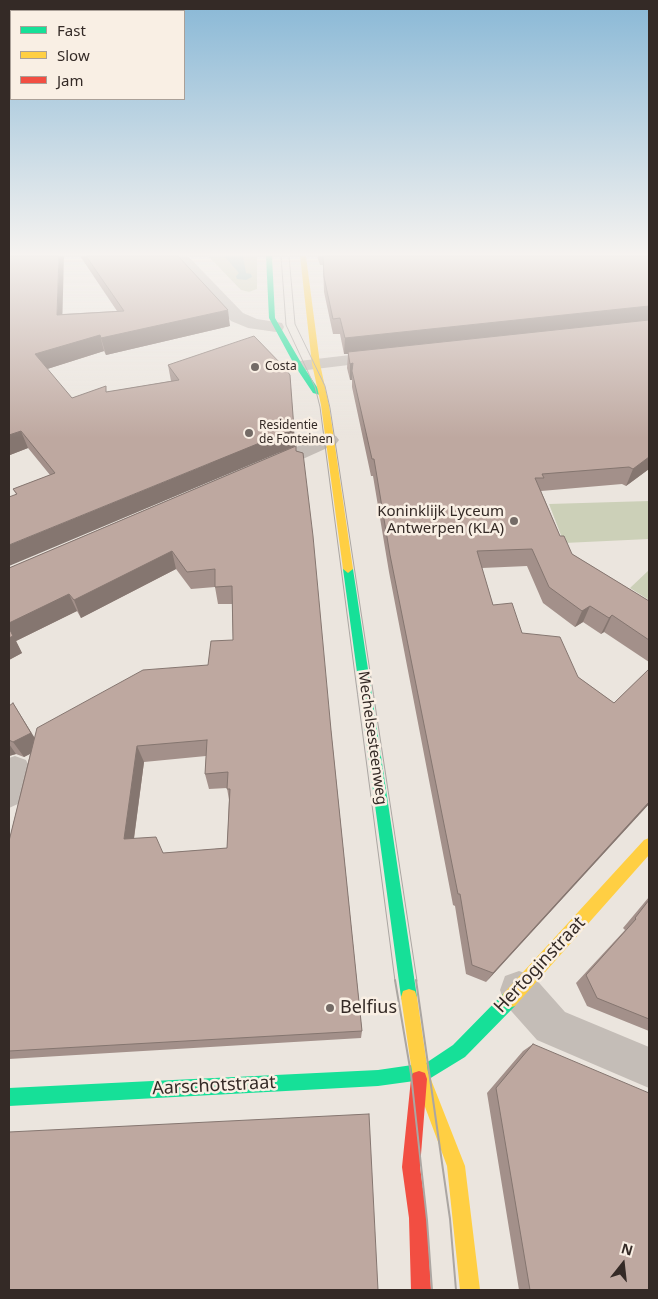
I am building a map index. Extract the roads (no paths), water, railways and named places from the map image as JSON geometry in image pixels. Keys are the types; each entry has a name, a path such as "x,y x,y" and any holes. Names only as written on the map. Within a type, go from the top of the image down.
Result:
{"main road":[{"name":"Mechelsesteenweg","path":"272,317 276,327 308,365 325,405 420,1072 456,1166 470,1290"},
{"name":"Mechelsesteenweg","path":"306,317 308,365 325,405"},
{"name":"Hertoginstraat","path":"420,1072 429,1071 458,1050 519,990 649,845"},
{"name":"Mechelsesteenweg","path":"420,1072 411,1167 418,1218 422,1290"},
{"name":"Aarschotstraat","path":"9,1097 378,1078 420,1072"}],"street":[{"path":"237,317 254,324 276,327"},
{"path":"308,365 403,354"},
{"path":"246,476 329,440"},
{"path":"519,990 551,1026 649,1068"}],"tram line":[{"path":"285,317 286,325 315,387 320,407 395,981"},
{"path":"294,317 295,324 325,386 330,408 417,981"},
{"path":"395,980 411,1074 427,1220 432,1290"},
{"path":"416,980 450,1219 456,1290"}],"place":[{"name":"Costa","path":"255,367"},
{"name":"Residentie de Fonteinen","path":"249,433"},
{"name":"Koninklijk Lyceum Antwerpen (KLA)","path":"514,521"},
{"name":"Belfius","path":"330,1008"}]}
